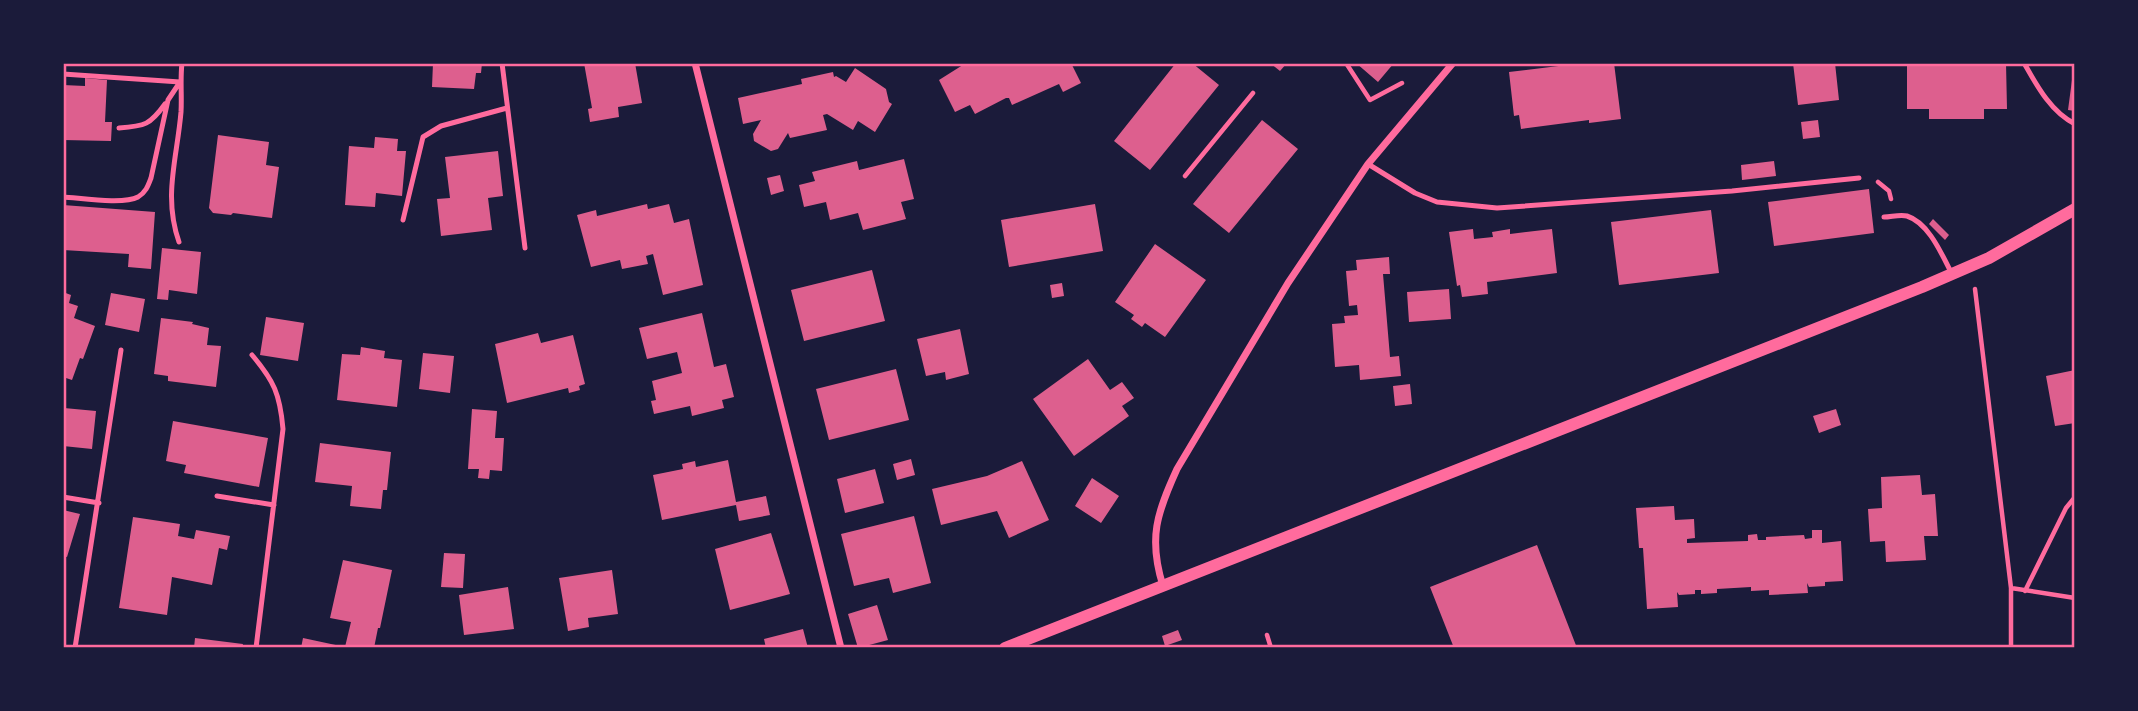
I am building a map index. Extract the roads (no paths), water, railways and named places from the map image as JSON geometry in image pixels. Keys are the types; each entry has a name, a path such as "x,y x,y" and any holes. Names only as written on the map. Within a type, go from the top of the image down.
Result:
{"street":[{"path":"695,63 841,648"},
{"path":"1163,586 1155,561 1154,543 1164,498 1177,469 1287,283 1368,164 1453,63"},
{"path":"1005,648 1952,274 1989,258 2075,209"}],"lane":[{"path":"180,243 173,224 170,183 181,110 182,63"},
{"path":"502,63 524,248"},
{"path":"2024,63 2056,110 2075,124"},
{"path":"63,74 180,82"},
{"path":"119,128 145,125 153,120 180,82"},
{"path":"63,197 128,200 147,190 168,100"},
{"path":"403,220 422,137 441,126 508,108"},
{"path":"1368,164 1415,193 1437,202 1497,208 1732,191 1859,178"},
{"path":"1884,217 1904,216 1917,222 1941,252 1952,274"},
{"path":"75,648 121,350"},
{"path":"252,355 268,373 280,400 283,429 256,648"},
{"path":"217,496 274,505"},
{"path":"63,498 99,503"}]}
